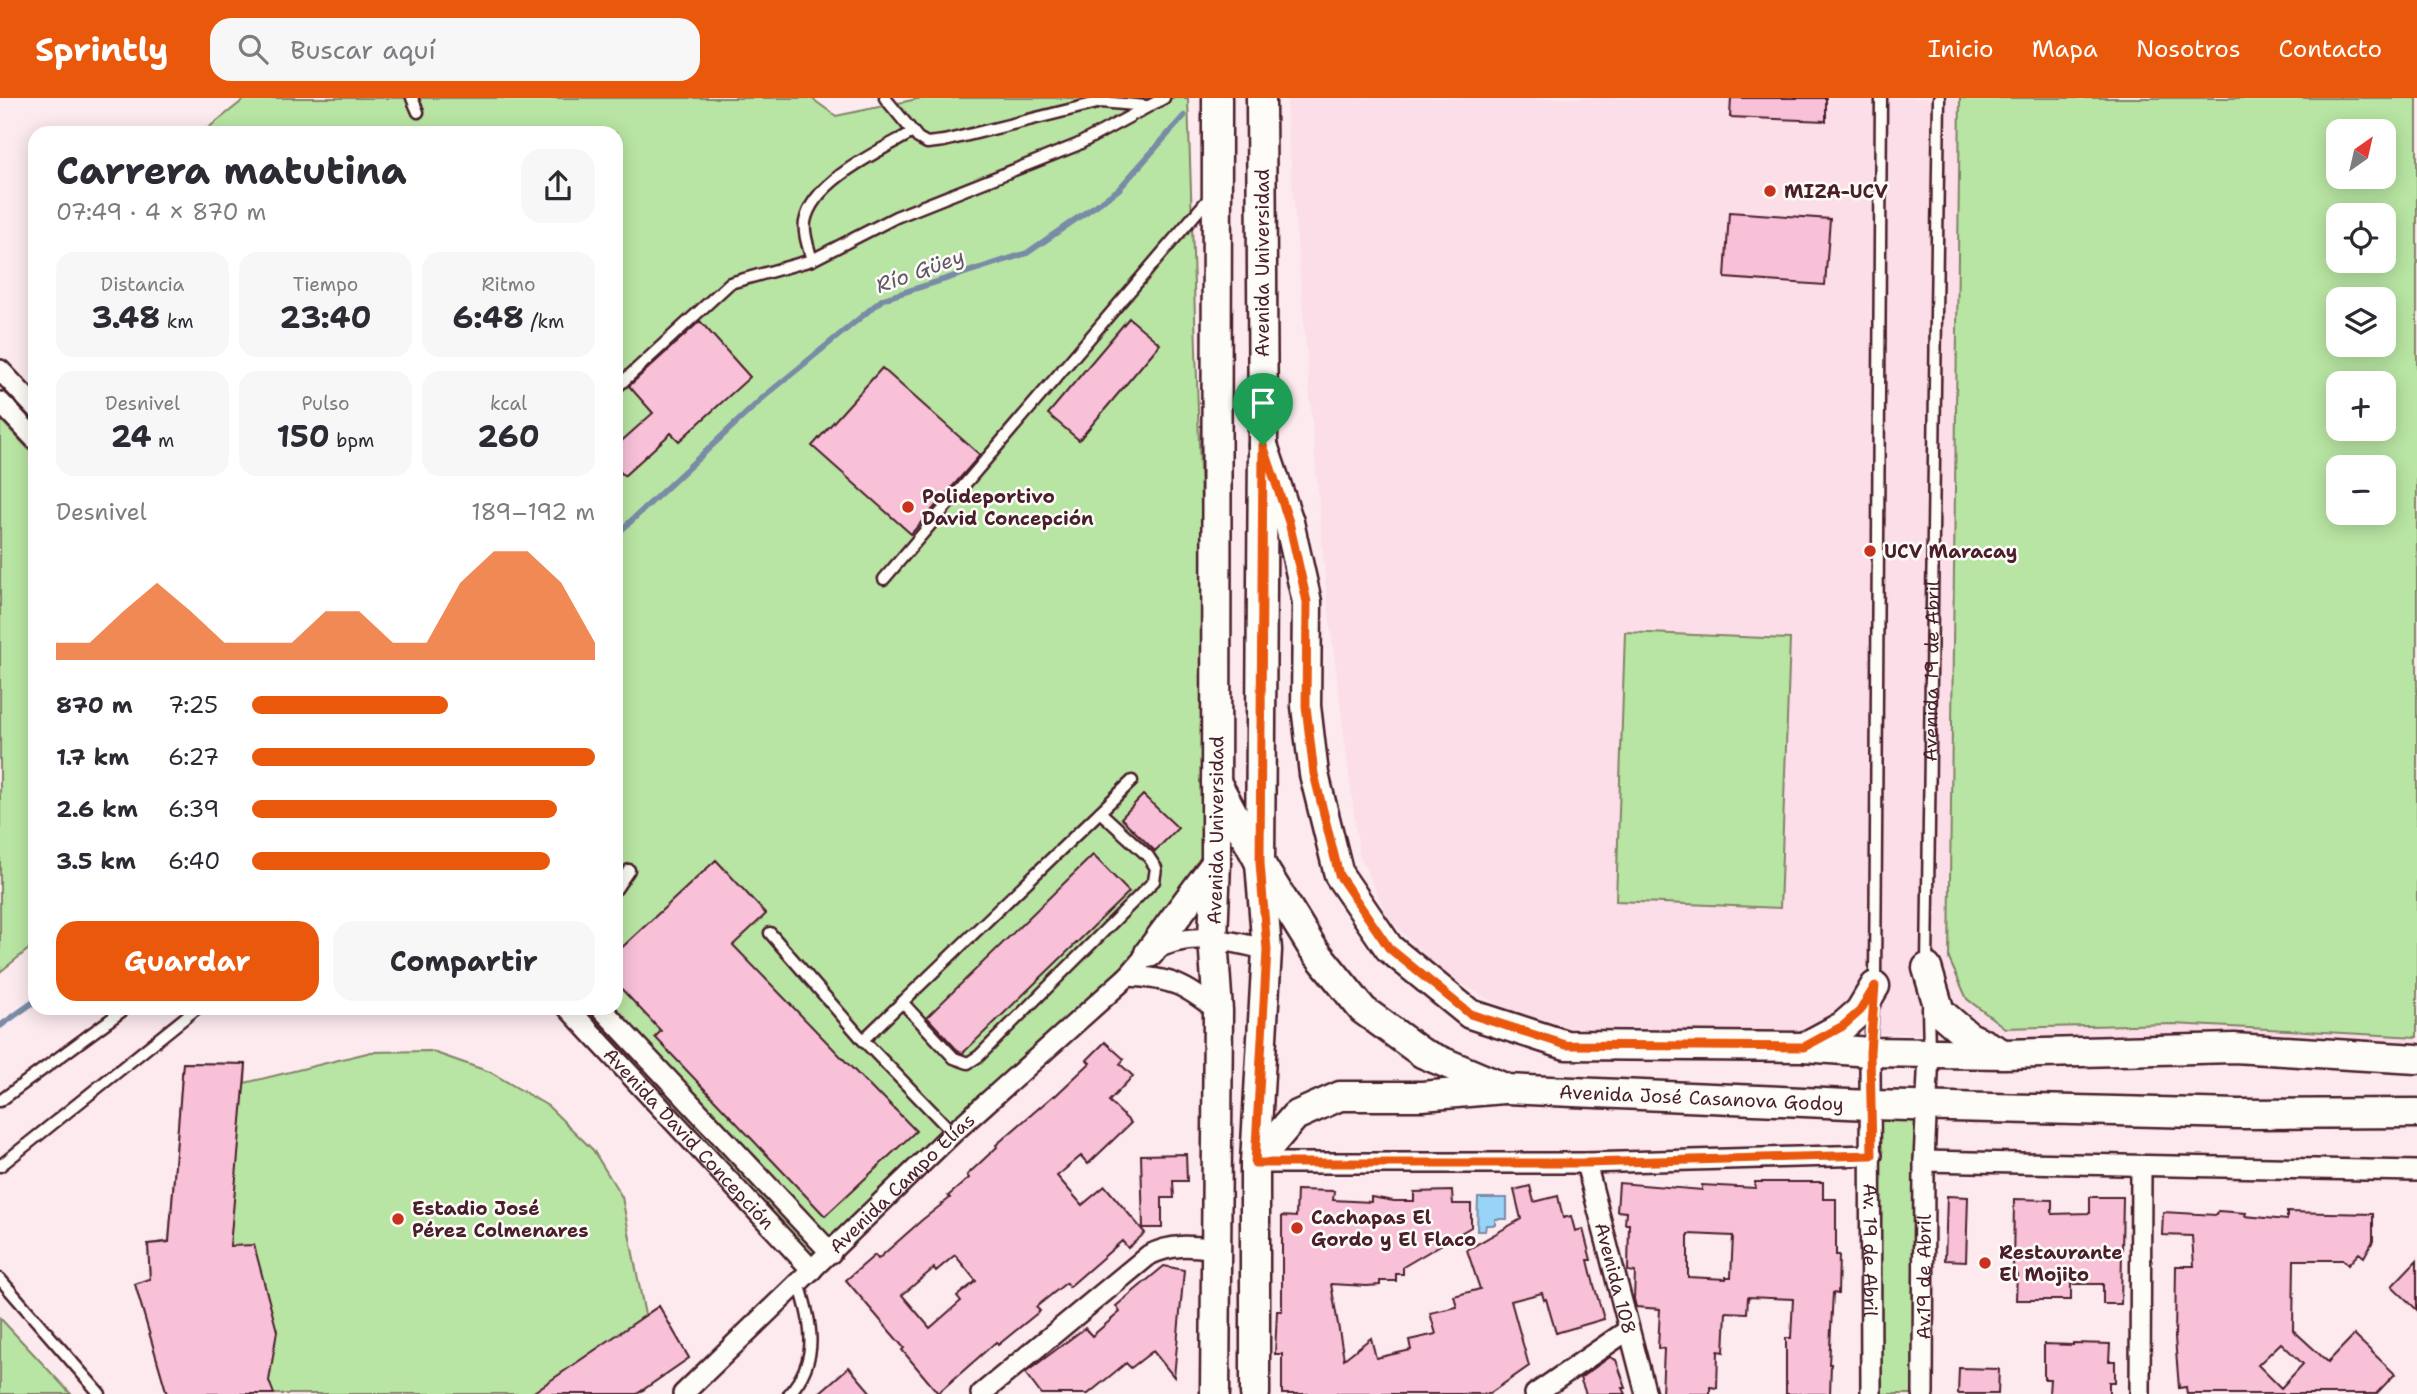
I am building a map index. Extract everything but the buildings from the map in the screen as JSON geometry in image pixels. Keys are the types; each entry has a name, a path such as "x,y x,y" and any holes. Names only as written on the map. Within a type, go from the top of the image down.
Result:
{"street":[{"name":"Avenida Universidad","path":"1215,1394 1218,1011 1213,938 1216,863 1217,98"},
{"name":"Avenida Universidad","path":"1255,1394 1255,1163 1267,950 1260,863 1263,445 1261,98"},
{"path":"0,370 28,400"},
{"path":"0,402 28,432"},
{"path":"1263,445 1289,522 1307,602 1306,706 1314,774 1339,875 1389,948 1470,1014 1566,1045 1804,1047 1870,1052 2004,1054 2234,1048 2417,1059"},
{"name":"Avenida José Casanova Godoy","path":"1216,782 1260,863 1312,947 1363,1010 1422,1053 1507,1088 1870,1105 2239,1114 2417,1113"},
{"path":"1149,953 1216,863"},
{"path":"1149,953 1166,946 1213,938 1267,950"},
{"name":"Avenida Campo Elías","path":"682,1394 831,1254 953,1133 1128,976 1149,953"},
{"path":"1927,968 1940,1012 1968,1036 2004,1054"},
{"path":"1128,976 1171,981 1189,988 1218,1011"},
{"path":"1804,1047 1843,1026 1860,1011 1875,986"},
{"name":"Avenida David Concepción","path":"574,1015 806,1276"},
{"name":"Avenida David Concepción","path":"608,1015 831,1254"},
{"path":"1870,1052 1870,1105"},
{"name":"Avenida 19 de Abril","path":"1924,1161 1929,1053"},
{"path":"1255,1163 1295,1116 1340,1096 1422,1096 1507,1088"},
{"name":"Av. 19 de Abril","path":"1870,1105 1871,1394"},
{"path":"1255,1163 1586,1163 1872,1155"},
{"path":"1924,1161 2417,1171"},
{"name":"Av.19 de Abril","path":"1923,1394 1924,1161"},
{"name":"Avenida 108","path":"1586,1163 1646,1394"},
{"path":"2140,1394 2141,1166"},
{"path":"981,1394 1149,1255 1161,1249 1183,1245 1217,1249"},
{"path":"1535,1394 1628,1330"}],"lane":[{"path":"412,98 418,112"},
{"path":"885,98 921,140 933,142 1101,102 1146,106"},
{"path":"623,382 730,283 812,260 896,218 1077,145 1164,98"},
{"path":"1870,1052 1875,986 1881,98"},
{"name":"Avenida 19 de Abril","path":"1929,1053 1927,968 1939,98"},
{"path":"812,260 804,223 809,210 821,194 846,170 913,132"},
{"path":"884,579 1217,189"},
{"path":"863,1040 1132,780"},
{"path":"902,1002 954,1058 968,1063 979,1056 1154,881 1156,869 1148,856 1100,812"},
{"path":"623,879 629,870"},
{"path":"770,933 863,1040 953,1133"},
{"path":"0,1101 117,1015"},
{"path":"0,1166 188,1015"},
{"path":"789,1394 803,1377 810,1359 811,1324 806,1276"},
{"path":"0,1279 100,1394"}],"shaded area":[{"name":"UCV Maracay","path":"1287,98 2417,98 2417,1051 2113,1038 1567,1027 1502,1007 1439,970 1389,919 1359,854 1326,588"}],"green space":[{"name":"Polideportivo David Concepción","path":"246,98 811,98 836,116 922,98 1188,98 1213,881 815,1261 591,1015 623,1015 623,126 211,126"},
{"path":"1960,98 2417,98 2417,1037 2173,1024 2005,1028 1967,999 1949,959"},
{"path":"0,419 28,449 28,950 0,972"},
{"path":"1625,632 1790,639 1780,908 1616,901"},
{"name":"Estadio José Pérez Colmenares","path":"430,1051 490,1072 548,1106 593,1150 622,1197 645,1315 659,1306 689,1358 637,1394 167,1394 135,1284 150,1278 148,1244 169,1241 183,1063 246,1064 245,1083 371,1052"},
{"path":"1879,1113 1919,1113 1915,1394 1876,1394"},
{"path":"0,1318 71,1394 0,1394"}],"water":[{"path":"1478,1198 1507,1198 1507,1219 1495,1219 1495,1225 1486,1225 1485,1231 1477,1231"}],"waterway":[{"name":"Río Güey","path":"623,528 765,396 883,299 1027,253 1118,190 1184,116"},
{"name":"Río Güey","path":"0,1026 28,1006"}],"place":[{"name":"MIZA-UCV","path":"1770,191"},
{"name":"Polideportivo David Concepción","path":"908,507"},
{"name":"UCV Maracay","path":"1870,551"},
{"name":"Estadio José Pérez Colmenares","path":"398,1219"},
{"name":"Cachapas El Gordo y El Flaco","path":"1297,1228"},
{"name":"Restaurante El Mojito","path":"1985,1263"}],"route":[{"path":"1263,445 1289,522 1307,602 1306,706 1314,774 1339,875 1389,948 1470,1014 1566,1045 1804,1047 1843,1026 1860,1011 1875,986 1870,1052 1872,1155 1586,1163 1255,1163 1267,950 1260,863 1263,445"}]}
